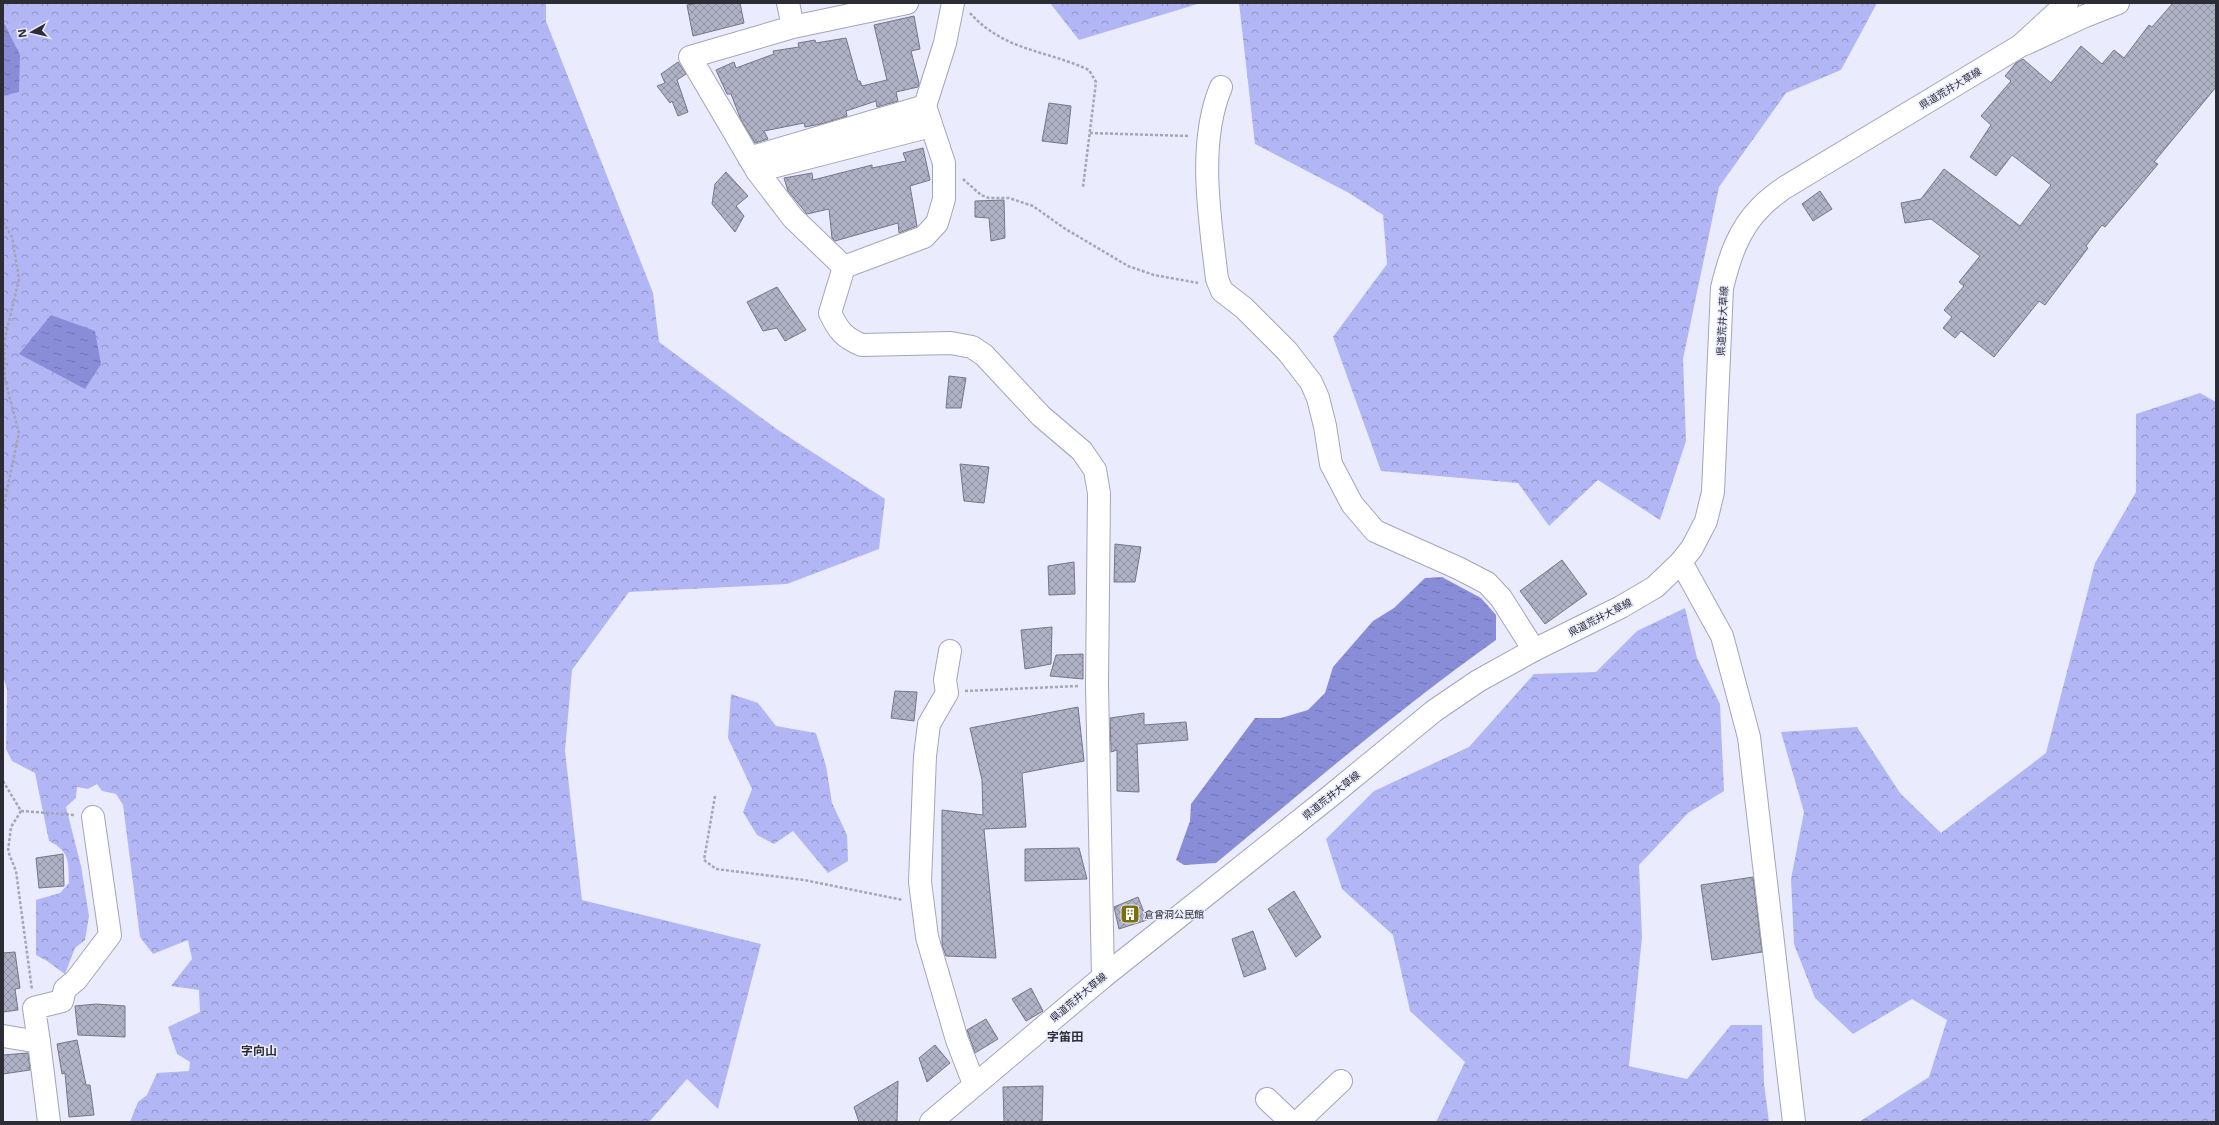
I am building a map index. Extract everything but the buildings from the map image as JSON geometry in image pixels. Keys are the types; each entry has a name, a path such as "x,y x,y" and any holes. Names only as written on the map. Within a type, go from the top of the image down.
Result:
{"street":[{"path":"788,3 793,27"},
{"path":"844,267 793,218 753,165 690,57 793,27 907,3"},
{"name":"県道荒井大草線","path":"931,1122 974,1084 1103,977 1328,798 1434,711 1478,681 1534,650 1621,607 1655,587 1681,562 1706,521 1713,492 1722,288 1728,263 1739,236 1760,208 1784,188 2020,46 2067,3"},
{"path":"2020,46 2085,16 2118,3"},
{"path":"844,267 924,237 937,223 944,199 944,163 928,116 944,43 961,7"},
{"path":"1221,87 1216,99 1208,136 1210,217 1217,279 1220,288 1244,308 1287,351 1311,382 1318,398 1324,419 1331,464 1352,504 1375,530 1487,583 1501,598 1534,650"},
{"path":"753,165 928,116"},
{"path":"844,267 830,313 840,332 850,340 862,345 951,343 972,347 984,355 1041,416 1082,452 1095,470 1100,500 1097,685 1103,977"},
{"path":"1681,562 1722,636 1749,737 1794,1122"},
{"path":"950,651 944,680 947,693 929,724 925,756 920,882 927,937 953,1025 974,1084"},
{"path":"49,1122 34,1008 62,1001 65,989 76,980 110,935 93,817"},
{"path":"3,1036 39,1042"},
{"path":"1298,1122 1341,1081"},
{"path":"1267,1100 1291,1122"}],"path":[{"path":"961,7 983,26 1003,39 1089,70 1096,82 1083,187"},
{"path":"1090,133 1208,136"},
{"path":"944,169 955,172 981,195 989,198 1009,198 1033,206 1064,228 1128,266 1154,275 1220,288"},
{"path":"3,222 12,238 19,279 4,342 5,380 19,433 3,509"},
{"path":"947,693 976,690 1097,685"},
{"path":"3,781 21,811"},
{"path":"715,796 704,860 716,869 804,880 923,905"},
{"path":"21,811 93,817"},
{"path":"21,811 11,827 8,852 16,871 34,1008"}],"green space":[{"path":"3,3 546,3 546,21 653,293 659,342 778,430 885,499 879,549 787,584 629,592 572,670 565,751 582,900 761,944 718,1109 687,1079 649,1122 130,1122 138,1102 147,1095 157,1073 189,1071 190,1062 177,1054 168,1027 200,1012 199,990 171,986 192,959 188,940 153,954 140,937 123,805 116,794 102,791 97,784 88,789 77,787 76,798 66,807 81,866 89,916 85,940 75,948 65,974 36,955 36,900 60,893 69,883 69,869 65,854 61,849 49,841 35,773 12,761 6,749 7,689 3,676"},
{"path":"1050,3 1201,3 1079,40"},
{"path":"1239,3 1877,3 1841,70 1786,93 1719,187 1683,359 1686,441 1660,520 1598,480 1549,526 1518,483 1381,471 1333,337 1387,264 1383,215 1349,193 1255,144"},
{"path":"2200,393 2216,402 2216,1122 1859,1122 1929,1077 1947,1020 1912,999 1853,1034 1815,998 1794,944 1791,879 1804,812 1781,732 1857,727 1900,793 1941,833 2046,753 2095,563 2136,492 2136,414"},
{"path":"1685,608 1697,658 1720,704 1724,791 1688,813 1639,865 1642,937 1629,1066 1687,1079 1731,1025 1762,1025 1764,1083 1769,1122 1436,1122 1465,1062 1410,1011 1393,935 1342,889 1326,839 1374,791 1469,747 1534,674 1596,672 1637,631"},
{"path":"731,694 758,703 776,726 816,733 826,766 832,803 847,835 848,861 828,873 793,831 774,844 757,835 743,812 752,789 728,738"}],"water":[{"path":"3,21 20,55 19,92 3,96"},
{"path":"51,315 95,331 101,364 85,389 19,354"},
{"path":"1442,577 1481,598 1496,615 1496,640 1424,693 1319,777 1216,863 1184,865 1176,860 1190,821 1191,804 1255,718 1281,718 1308,710 1325,693 1333,667 1373,621 1394,608 1425,578"}],"place":[{"name":"倉曾洞公民館","path":"1130,914"}],"district":[{"name":"字笛田","path":"1065,1037"},
{"name":"字向山","path":"259,1051"}]}
